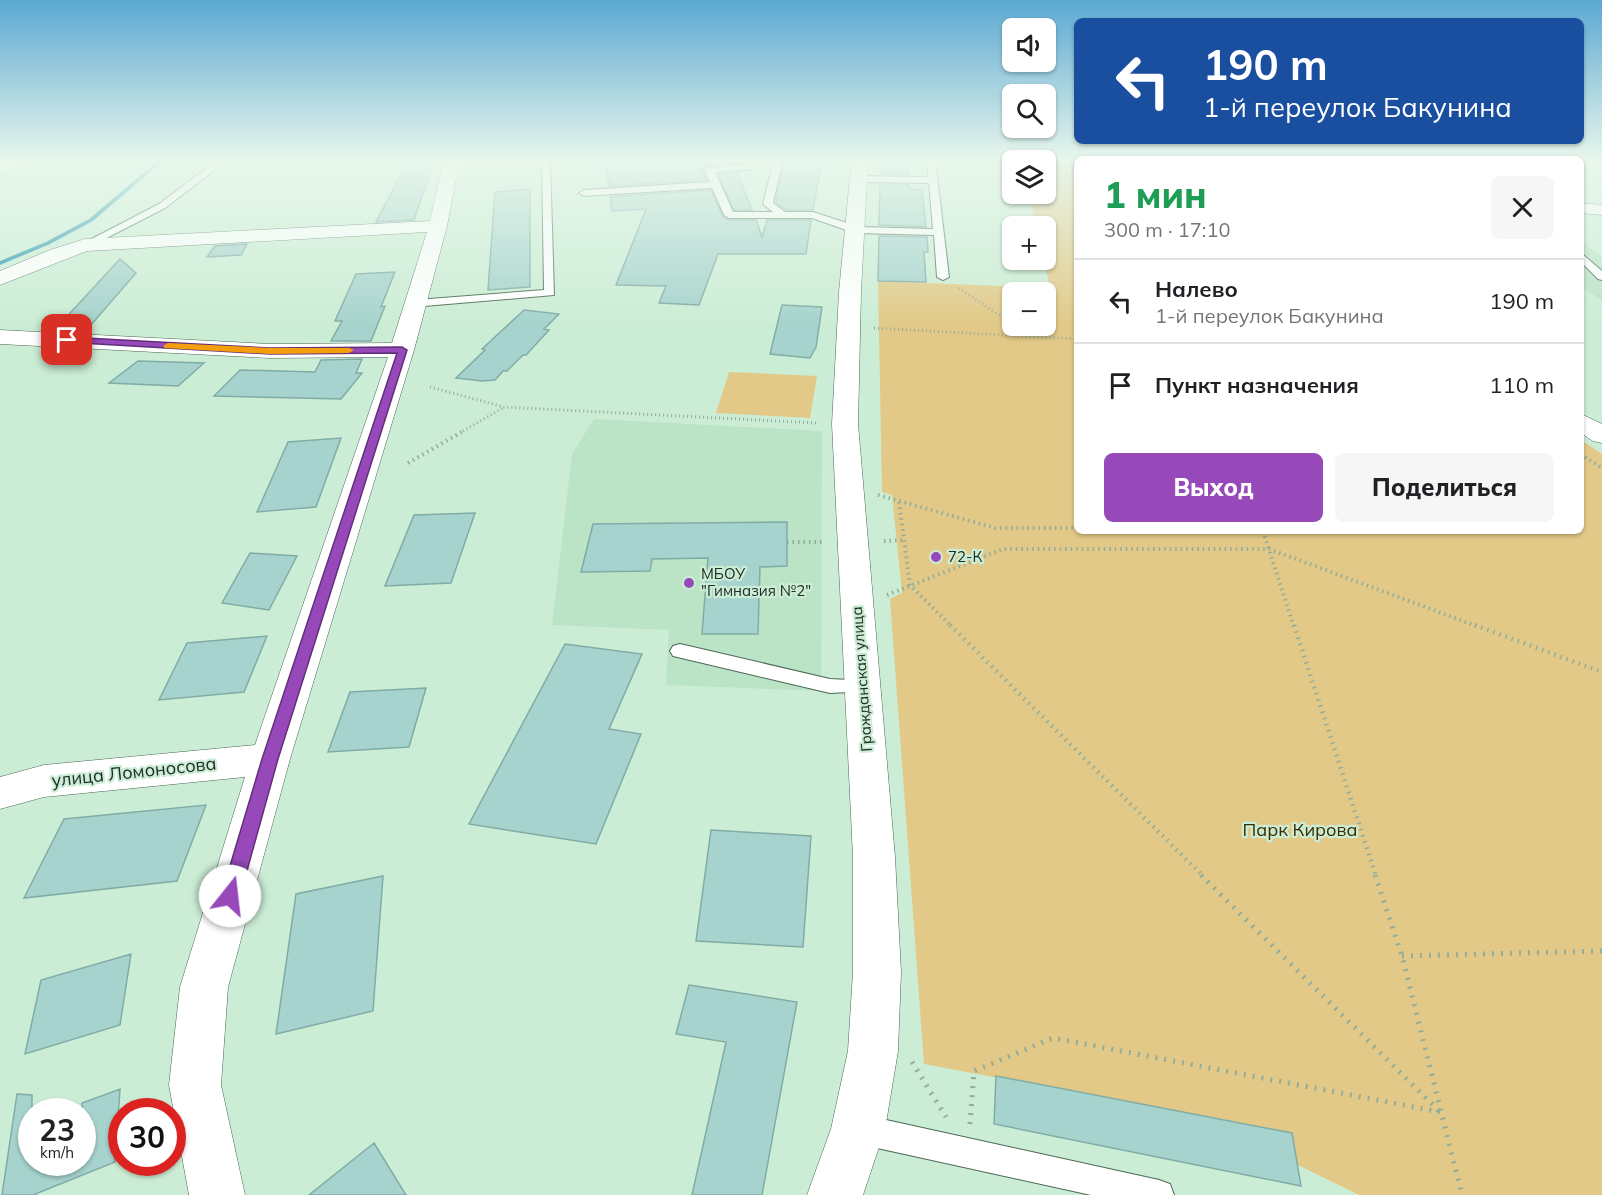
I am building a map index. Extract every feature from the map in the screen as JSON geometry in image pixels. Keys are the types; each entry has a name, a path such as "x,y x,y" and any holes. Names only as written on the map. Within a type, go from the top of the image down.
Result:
{"street":[{"path":"217,1195 195,1085 204,987 270,759 402,350 440,215"},
{"name":"Гражданская улица","path":"835,1195 858,1129 873,1051 877,972 874,856 845,424 856,215"},
{"path":"0,279 57,254 85,245 438,226"},
{"path":"0,337 270,351 402,350"},
{"path":"1584,424 1602,435"},
{"name":"улица Ломоносова","path":"0,793 44,781 270,759"}],"lane":[{"path":"85,245 145,215"},
{"path":"416,304 550,293 548,215"},
{"path":"806,215 855,229 938,232"},
{"path":"937,215 944,277"},
{"path":"1584,259 1602,277"},
{"path":"680,651 830,686 863,686"},
{"path":"858,1129 1159,1195"}],"path":[{"path":"944,277 1002,317"},
{"path":"870,328 1074,339"},
{"path":"430,387 504,407 818,423"},
{"path":"408,463 504,407"},
{"path":"1584,456 1602,468"},
{"path":"1074,528 995,528 900,502 910,585 1441,1113"},
{"path":"1264,534 1402,956 1462,1195"},
{"path":"910,585 1003,549 1269,549 1602,672"},
{"path":"1402,956 1602,951"},
{"path":"969,1152 974,1071 1053,1038 1441,1113"}],"shaded area":[{"path":"1584,242 1602,257 1602,300 1584,289"},
{"name":"МБОУ \"Гимназия №2\"","path":"594,419 822,431 821,691 666,685 669,630 552,625 572,454"}],"green space":[{"name":"Парк Кирова","path":"1033,215 1074,215 1074,534 1584,534 1584,442 1602,454 1602,1195 1359,1195 1298,1165 1292,1133 924,1064 890,599 902,593 892,495 882,492 878,281 1002,286 1002,336 1056,336 1056,282 1049,282 1046,270 1056,270 1056,216"},
{"path":"729,372 817,376 810,418 716,413"}],"building":[{"path":"380,215 416,215 414,220 376,222"},
{"path":"493,215 530,215 530,287 488,290"},
{"path":"644,215 722,215 729,220 756,220 762,237 767,220 811,220 806,254 718,254 699,305 659,303 666,286 616,285"},
{"path":"879,215 925,215 926,227 879,225"},
{"path":"879,236 927,237 928,252 924,252 926,282 878,281"},
{"path":"247,244 241,255 207,257 215,246"},
{"path":"120,259 136,273 90,326 59,325"},
{"path":"395,272 371,341 331,341 342,321 335,321 356,274"},
{"path":"782,305 822,307 816,347 810,358 770,354"},
{"path":"524,310 559,314 544,329 549,330 526,355 523,355 507,371 503,371 495,380 456,378 485,350 482,349"},
{"path":"362,359 356,373 362,373 341,399 214,396 240,370 315,372 321,360"},
{"path":"138,361 204,363 178,386 109,383"},
{"path":"341,438 316,507 257,512 288,442"},
{"path":"475,513 451,583 385,586 414,515"},
{"path":"787,522 787,566 760,567 758,634 702,634 708,558 652,559 650,571 581,572 593,524"},
{"path":"250,553 297,556 269,610 222,603"},
{"path":"267,636 244,692 159,700 187,643"},
{"path":"565,644 642,654 609,729 641,734 596,844 469,824"},
{"path":"426,688 409,747 328,752 350,692"},
{"path":"206,805 177,881 24,898 64,819"},
{"path":"711,830 811,836 803,947 696,941"},
{"path":"383,876 373,1011 276,1034 296,894"},
{"path":"131,954 120,1025 25,1054 41,980"},
{"path":"689,985 797,1002 762,1195 692,1195 726,1042 676,1034"},
{"path":"996,1076 1292,1133 1301,1186 994,1124"},
{"path":"120,1089 119,1098 108,1098 108,1165 96,1170 96,1098"},
{"path":"17,1094 32,1095 32,1098 18,1098 18,1176 80,1176 33,1195 2,1195"},
{"path":"374,1143 406,1195 309,1195"}],"waterway":[{"path":"0,263 48,243 97,215"}],"slow traffic":[{"path":"168,346 270,351 349,350"}],"place":[{"name":"72-К","path":"936,557"},
{"name":"МБОУ \"Гимназия №2\"","path":"689,583"}],"route":[{"path":"67,340 270,351 402,350 270,759 230,896"}]}
